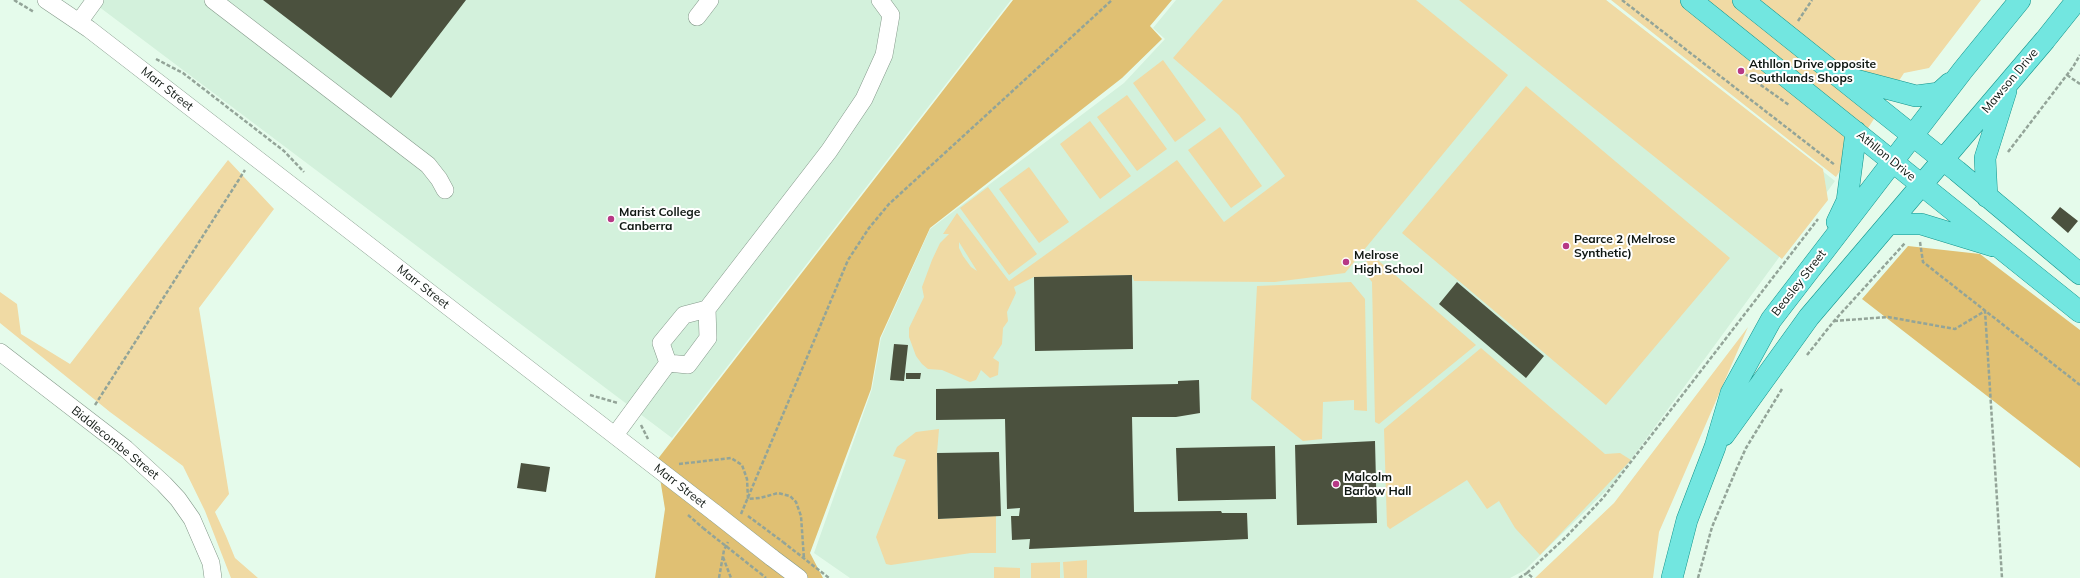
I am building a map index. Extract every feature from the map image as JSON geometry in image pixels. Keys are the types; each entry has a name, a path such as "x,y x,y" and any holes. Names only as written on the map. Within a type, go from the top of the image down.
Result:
{"main road":[{"name":"Athllon Drive","path":"1691,0 2080,312"},
{"path":"1744,0 2080,274"},
{"path":"1912,136 2020,0"},
{"name":"Mawson Drive","path":"1942,161 2009,83 2077,0"},
{"path":"1837,76 1916,96 1939,93 1963,70"},
{"path":"1987,197 1985,158 2009,83"},
{"path":"1823,252 1847,201 1856,132"},
{"name":"Beasley Street","path":"1672,578 1687,520 1716,447 1731,393 1771,320 1912,136"},
{"name":"Beasley Street","path":"1716,447 1809,317 1942,161"},
{"path":"1889,224 1921,224 2002,249"}],"street":[{"name":"Marr Street","path":"46,0 79,22 254,156 798,578"},
{"path":"79,22 95,0"},
{"path":"213,0 428,165 439,179 444,190"},
{"path":"697,17 710,0"},
{"path":"668,363 661,343 684,315 707,309 829,151 864,99 884,55 891,15 880,0"},
{"path":"668,363 688,365 708,338 707,309"},
{"name":"Biddlecombe Street","path":"0,352 126,449 178,499 202,541 211,563 213,578"},
{"path":"615,436 668,363"}],"path":[{"path":"746,506 848,260 869,228 889,204 1112,0"},
{"path":"1622,0 1831,164"},
{"path":"1788,36 1812,0"},
{"path":"2004,156 2067,75 2080,54"},
{"path":"152,56 183,73 284,151 307,176"},
{"path":"1741,71 1792,107"},
{"path":"2067,75 2080,84"},
{"path":"86,419 266,138"},
{"path":"1519,578 1527,573 1566,537 1603,498 1823,213"},
{"path":"1805,357 1834,321 1906,242"},
{"path":"1923,262 2080,385"},
{"path":"1834,321 1888,317 1955,329 1985,311"},
{"path":"1985,311 2002,578"},
{"path":"1698,578 1712,527 1736,470 1746,448 1783,388"},
{"path":"585,391 590,395 621,404 632,412 638,419 649,440"},
{"path":"679,464 731,458 742,466 747,479 748,499"},
{"path":"673,459 685,468"},
{"path":"748,499 760,498 778,493 790,496 796,502 801,516 804,559"},
{"path":"738,508 830,578"},
{"path":"702,528 766,578"},
{"path":"723,557 731,578"},
{"path":"1527,573 1533,578"}],"shaded area":[{"name":"Marist College Canberra","path":"90,0 1011,0 672,438"},
{"path":"1013,0 1172,0 1150,26 1162,39 1122,78 930,228 880,338 871,389 810,553 823,578 655,578 665,509 657,460"},
{"name":"Melrose High School","path":"1176,0 1606,0 1835,181 1613,484 1525,570 1510,578 850,578 814,553 872,389 881,338 930,229 1124,83 1165,39 1153,28"},
{"path":"1223,0 1416,0 1508,75 1345,273 1275,282 1134,281 1132,275 1034,277 1014,287 1016,293 1007,312 1008,321 1003,328 1002,344 993,358 999,362 998,375 990,378 981,370 976,380 970,382 942,370 928,369 916,356 909,337 909,328 924,297 922,287 932,260 940,243 949,234 943,234 957,213 1009,281 1177,160 1224,222 1285,176 1239,115 1173,58","holes":["959,242 977,271 971,267 963,256 959,248"]},
{"path":"1459,0 1606,0 1823,169 1828,200 1782,259"},
{"path":"1611,0 1981,0 1929,68 1904,73 1836,177"},
{"path":"1163,60 1206,120 1175,142 1133,83"},
{"name":"Pearce 2 (Melrose Synthetic)","path":"1526,86 1730,258 1606,405 1402,233"},
{"path":"1127,95 1167,149 1137,171 1097,117"},
{"path":"1090,121 1131,176 1100,199 1060,144"},
{"path":"1220,127 1262,186 1231,208 1188,150"},
{"path":"228,160 274,209 199,308 229,494 215,512 235,558 258,578 231,578 205,511 183,466 110,412 0,323 0,292 17,304 21,334 70,364"},
{"path":"1029,167 1069,222 1039,243 999,189"},
{"path":"988,187 1037,254 1009,275 960,208"},
{"path":"1908,246 1980,254 2080,330 2080,468 1862,299"},
{"path":"1372,255 1476,345 1379,424 1375,422 1372,282 1361,268"},
{"path":"1351,282 1365,299 1367,411 1354,410 1354,400 1323,402 1322,439 1303,441 1251,399 1257,286"},
{"path":"1748,327 1659,532 1653,578 1535,578 1614,503"},
{"path":"1481,348 1605,454 1620,453 1631,460 1540,555 1515,528 1499,501 1487,509 1467,480 1390,529 1387,526 1384,429"},
{"path":"939,429 937,453 938,519 996,516 996,553 971,553 891,565 886,564 876,537 906,460 893,456 897,447 916,432"},
{"path":"1087,560 1087,578 1064,578 1063,562"},
{"path":"1060,562 1060,578 1031,578 1031,563"},
{"path":"994,567 1020,568 1020,578 994,578"}],"building":[{"path":"263,0 466,0 391,98"},
{"path":"2060,207 2078,221 2068,233 2051,218"},
{"path":"1132,275 1133,349 1035,351 1034,277"},
{"path":"1457,282 1544,356 1526,378 1439,304"},
{"path":"894,344 908,345 904,381 890,380"},
{"path":"906,373 921,373 920,379 906,379"},
{"path":"1199,380 1200,413 1176,417 1132,417 1134,512 1221,511 1222,513 1247,513 1248,539 1029,549 1030,539 1012,540 1011,516 1019,516 1020,508 1007,509 1005,419 936,420 936,389 1178,384 1178,381"},
{"name":"Malcolm Barlow Hall","path":"1375,441 1377,523 1297,525 1295,445"},
{"path":"1275,446 1276,499 1178,501 1176,448"},
{"path":"999,452 1001,516 938,519 937,453"},
{"path":"521,463 550,467 546,492 517,488"}],"place":[{"name":"Athllon Drive opposite Southlands Shops","path":"1741,71"},
{"name":"Marist College Canberra","path":"611,219"},
{"name":"Pearce 2 (Melrose Synthetic)","path":"1566,246"},
{"name":"Melrose High School","path":"1346,262"},
{"name":"Malcolm Barlow Hall","path":"1336,484"}]}
